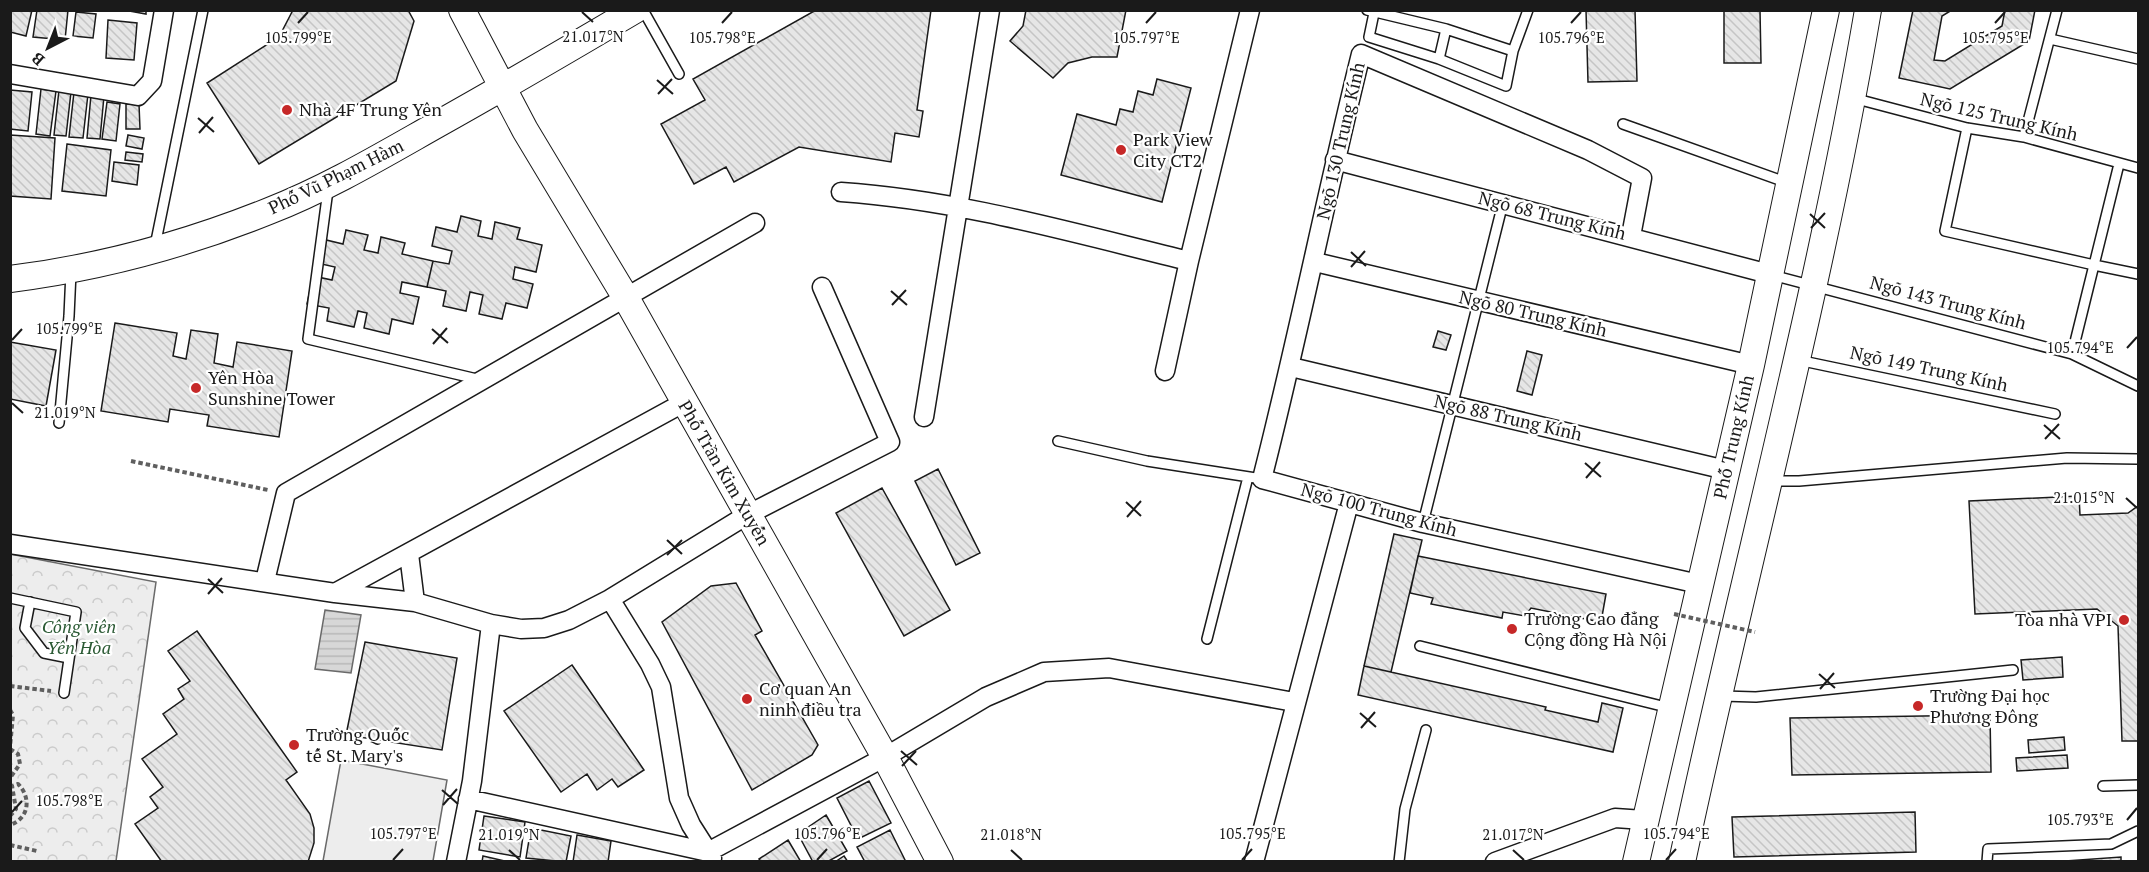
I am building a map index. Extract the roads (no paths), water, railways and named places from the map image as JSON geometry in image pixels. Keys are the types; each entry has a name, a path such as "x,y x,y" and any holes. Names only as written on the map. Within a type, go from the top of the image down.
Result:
{"main road":[{"name":"Phố Trần Kim Xuyến","path":"462,10 502,88 626,298 683,404 885,757 940,861"},
{"name":"Phố Vũ Phạm Hàm","path":"10,279 71,269 154,249 268,212 328,185 502,88 635,10"},
{"name":"Phố Trung Kính","path":"1636,861 1751,365 1826,10"},
{"path":"1682,861 1813,284 1853,98 1868,10"}],"street":[{"path":"10,74 138,96 152,81 164,10"},
{"path":"924,417 990,10"},
{"path":"1165,371 1189,261 1250,10"},
{"name":"Ngõ 130 Trung Kính","path":"1255,478 1291,367 1335,160 1365,45 1588,150 1642,178 1631,236"},
{"name":"Ngõ 68 Trung Kính","path":"1335,160 1769,274"},
{"path":"841,192 900,196 960,206 1189,261"},
{"path":"265,581 286,494 755,223"},
{"name":"Ngõ 80 Trung Kính","path":"1315,262 1751,365"},
{"path":"11,544 335,593 415,602 491,624 544,628 569,620 610,599 747,515 890,442 822,287"},
{"name":"Ngõ 88 Trung Kính","path":"1291,367 1726,470"},
{"path":"335,593 683,404"},
{"name":"Ngõ 100 Trung Kính","path":"1255,478 1423,523 1699,584"},
{"path":"1254,861 1294,702 1349,503"},
{"path":"410,554 415,602"},
{"path":"610,599 651,664 661,687 680,798 691,825 711,857"},
{"path":"456,861 468,799 491,624"},
{"path":"468,799 711,857 986,697 1044,672 1109,668 1294,702"},
{"path":"1495,861 1615,818 1644,820"}],"lane":[{"path":"154,249 203,10"},
{"path":"643,10 679,74"},
{"path":"1513,51 1446,29 1371,12 1365,45 1439,59 1506,86 1513,51 1528,10"},
{"path":"2024,137 2057,10"},
{"path":"1439,59 1446,29"},
{"path":"2050,39 2139,59"},
{"name":"Ngõ 125 Trung Kính","path":"1853,98 1967,128 2024,137 2139,168"},
{"path":"1623,124 1788,183"},
{"path":"1967,128 1945,231 2139,274"},
{"path":"2072,354 2119,164"},
{"path":"328,185 308,339 484,380"},
{"path":"1423,523 1503,203"},
{"path":"58,423 69,316 71,269"},
{"name":"Ngõ 143 Trung Kính","path":"1769,274 2072,354 2139,386"},
{"name":"Ngõ 149 Trung Kính","path":"1796,359 2055,414"},
{"name":"Ngõ 100 Trung Kính","path":"1058,441 1147,460 1255,478"},
{"path":"1769,481 1799,481 2067,458 2139,459"},
{"path":"1207,639 1255,478"},
{"path":"10,598 76,612 63,693"},
{"path":"30,602 25,628 44,653 69,658"},
{"path":"1420,646 1670,708"},
{"path":"1720,696 1756,697 2013,670"},
{"path":"1399,861 1398,852 1405,809 1426,730"},
{"path":"2103,786 2139,786"},
{"path":"1987,861 1988,849 2111,844 2139,831"}],"place":[{"name":"Nhà 4F Trung Yên","path":"287,110"},
{"name":"Park View City CT2","path":"1121,150"},
{"name":"Yên Hòa Sunshine Tower","path":"196,388"},
{"name":"Tòa nhà VPI","path":"2124,620"},
{"name":"Trường Cao đẳng Cộng đồng Hà Nội","path":"1512,629"},
{"name":"Cơ quan An ninh điều tra","path":"747,699"},
{"name":"Trường Đại học Phương Đông","path":"1918,706"},
{"name":"Trường Quốc tế St. Mary's","path":"294,745"}],"park label":[{"name":"Công viên Yên Hòa","path":"79,637"}]}
